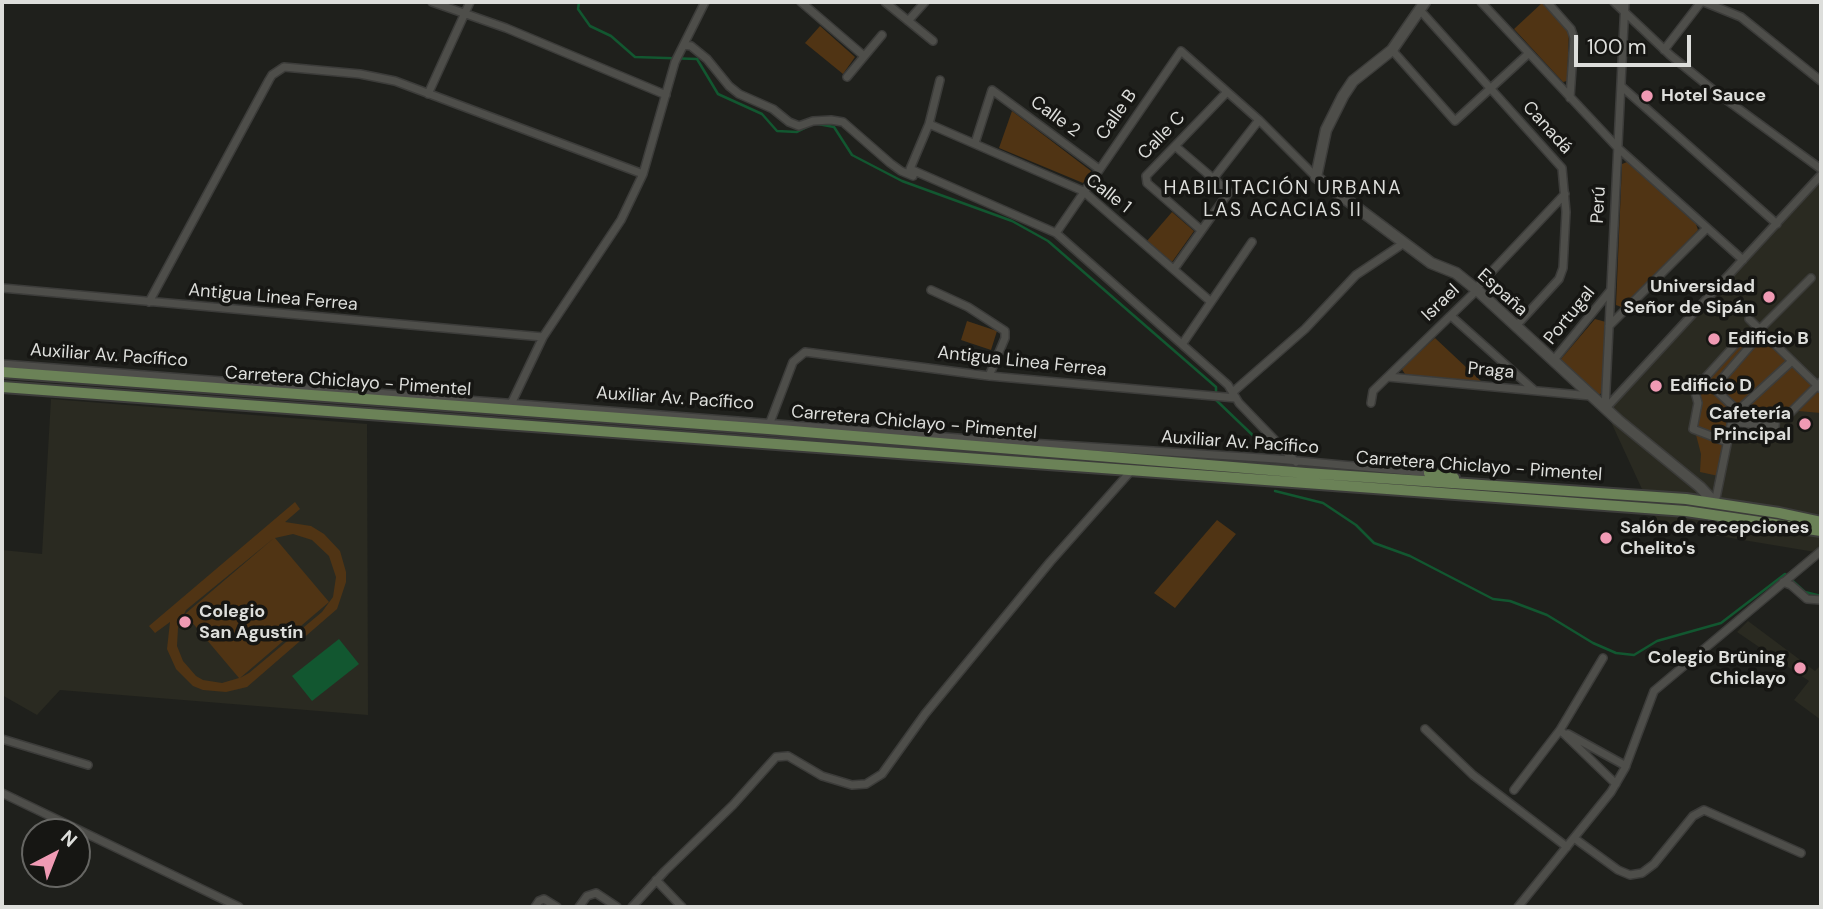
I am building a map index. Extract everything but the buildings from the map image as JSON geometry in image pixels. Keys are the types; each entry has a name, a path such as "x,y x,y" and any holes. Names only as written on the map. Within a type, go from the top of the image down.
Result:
{"main road":[{"name":"Carretera Chiclayo - Pimentel","path":"2,372 371,401 510,407 769,426 1306,473 1715,503 1821,522"},
{"name":"Carretera Chiclayo - Pimentel","path":"2,387 1686,511 1821,531"},
{"path":"371,401 374,410 371,415"},
{"path":"1131,471 1128,463 1132,458"},
{"path":"1429,473 1502,487"}],"street":[{"path":"432,2 506,28 666,95"},
{"path":"428,94 470,2"},
{"path":"510,407 542,337 621,220 643,174 675,62 705,2"},
{"path":"801,2 864,56"},
{"path":"885,2 933,41"},
{"path":"908,21 925,2"},
{"path":"1481,2 1618,148 1743,260"},
{"path":"1547,2 1571,29 1574,38 1570,99"},
{"path":"1614,2 1664,50 1717,93 1821,169"},
{"name":"Perú","path":"1605,409 1625,2"},
{"path":"1664,50 1703,2 1741,17 1821,81"},
{"path":"1316,177 1326,130 1343,96 1353,81 1392,50 1422,6"},
{"name":"Canadá","path":"1422,6 1562,168 1565,194 1563,268 1559,279 1516,326"},
{"path":"847,77 882,35"},
{"path":"682,48 691,46 707,59 738,94 773,109 789,122 799,126 813,121 843,122 901,172 913,176"},
{"path":"1392,50 1455,121 1528,54"},
{"name":"España","path":"1181,51 1259,120 1316,177 1431,263 1456,273 1477,290 1605,409 1700,487 1715,503"},
{"name":"Calle B","path":"1056,233 1181,51"},
{"path":"149,302 269,80 284,67 360,74 396,81 643,174"},
{"path":"940,80 929,124 910,169 1056,233 1183,343 1306,473"},
{"path":"1621,86 1777,224"},
{"name":"Calle 2","path":"975,144 992,90 1099,169"},
{"name":"Calle C","path":"1201,230 1145,180 1227,92"},
{"path":"1213,179 1259,120"},
{"name":"Calle 1","path":"929,124 1083,191 1210,301"},
{"path":"1174,270 1229,192 1175,146"},
{"path":"1605,409 1821,175"},
{"name":"Israel","path":"1371,403 1373,391 1477,290 1565,194"},
{"path":"1609,326 1707,228"},
{"path":"1183,343 1252,242"},
{"path":"1235,395 1305,329 1356,275 1405,243"},
{"path":"1713,388 1811,278"},
{"name":"Antigua Linea Ferrea","path":"2,288 542,337"},
{"path":"931,290 968,307 1003,328 1005,338 989,376"},
{"name":"Portugal","path":"1553,361 1611,291"},
{"path":"1451,316 1534,391"},
{"path":"1731,422 1775,427 1776,412 1790,413 1820,385 1749,319"},
{"path":"1727,442 1693,429 1698,403 1692,381 1704,379 1743,336 1752,344"},
{"name":"Antigua Linea Ferrea","path":"769,426 793,362 805,352 989,376 1235,395"},
{"path":"1721,361 1731,369"},
{"path":"1715,503 1733,415 1792,361"},
{"name":"Auxiliar Av. Pacífico","path":"2,364 510,407"},
{"name":"Praga","path":"1388,377 1591,396"},
{"path":"1704,379 1738,411"},
{"name":"Auxiliar Av. Pacífico","path":"769,426 1277,459 1297,463 1429,473"},
{"path":"632,907 733,805 776,757 788,756 822,776 852,785 866,784 882,774 926,714 1033,582 1131,471"},
{"path":"1518,907 1616,784 1654,691 1821,551"},
{"path":"1787,579 1807,599 1821,600"},
{"path":"1514,790 1560,730 1603,657"},
{"path":"1425,729 1473,775 1567,846"},
{"path":"1560,730 1626,765"},
{"path":"1560,730 1616,784"},
{"path":"2,739 88,765"},
{"path":"2,793 239,907"},
{"path":"1574,838 1618,870 1630,875 1642,873 1654,864 1693,816 1704,810 1801,853"},
{"path":"656,880 682,907"},
{"path":"579,907 587,896 596,893 617,907"},
{"path":"535,907 544,899 557,907"}],"shaded area":[{"path":"1542,3 1569,31 1567,81 1563,82 1514,29"},
{"path":"820,26 855,57 843,74 805,43"},
{"path":"1012,111 1091,171 1083,183 999,148"},
{"path":"1627,162 1696,224 1698,230 1624,308 1616,305 1622,164"},
{"name":"Universidad Señor de Sipán","path":"1821,175 1821,553 1659,526 1605,409"},
{"path":"1172,212 1194,231 1172,262 1147,241"},
{"path":"1595,319 1606,322 1602,393 1598,395 1561,363 1561,359"},
{"path":"967,321 997,331 991,350 961,340"},
{"path":"1739,333 1755,347 1764,337 1821,385 1821,413 1775,409 1773,425 1738,422 1740,411 1702,376"},
{"path":"1435,338 1483,383 1407,377 1401,368"},
{"path":"1700,378 1737,412 1723,477 1700,472 1701,454 1695,431 1700,396 1696,382"},
{"name":"Colegio San Agustín","path":"51,399 367,424 368,715 60,690 37,715 2,695 2,550 42,554"},
{"path":"295,502 300,509 285,522 311,526 324,534 340,551 346,582 337,609 247,687 226,692 203,690 193,686 176,669 167,649 170,622 155,633 149,626","holes":["293,534 312,540 329,556 336,577 333,597 322,612 240,678 329,602 275,538","274,538 185,614 239,678 222,683 203,680 183,661 177,646 178,628 186,610"]},
{"path":"1217,520 1236,534 1175,608 1154,593"},
{"name":"Colegio Brüning Chiclayo","path":"1748,621 1815,671 1821,665 1821,720 1794,700 1809,681 1737,632"},
{"path":"339,639 359,664 312,701 292,676"}],"waterway":[{"path":"579,2 578,9 590,26 611,36 635,57 697,59 718,94 762,114 777,131 797,132 809,126"},
{"path":"818,124 834,127 852,155 902,181 1012,221 1048,241 1216,387 1216,400 1265,447"},
{"path":"1275,491 1323,503 1356,525 1374,543 1410,556 1493,599 1510,601 1547,615 1593,643 1616,653 1634,655 1657,641 1721,623 1785,574 1805,592 1821,596"}],"place":[{"name":"Hotel Sauce","path":"1647,96"},
{"name":"Universidad Señor de Sipán","path":"1769,297"},
{"name":"Edificio B","path":"1714,339"},
{"name":"Edificio D","path":"1656,386"},
{"name":"Cafetería Principal","path":"1805,424"},
{"name":"Salón de recepciones Chelito's","path":"1606,538"},
{"name":"Colegio San Agustín","path":"185,622"},
{"name":"Colegio Brüning Chiclayo","path":"1800,668"}],"district":[{"name":"HABILITACIÓN URBANA LAS ACACIAS II","path":"1283,200"}]}
